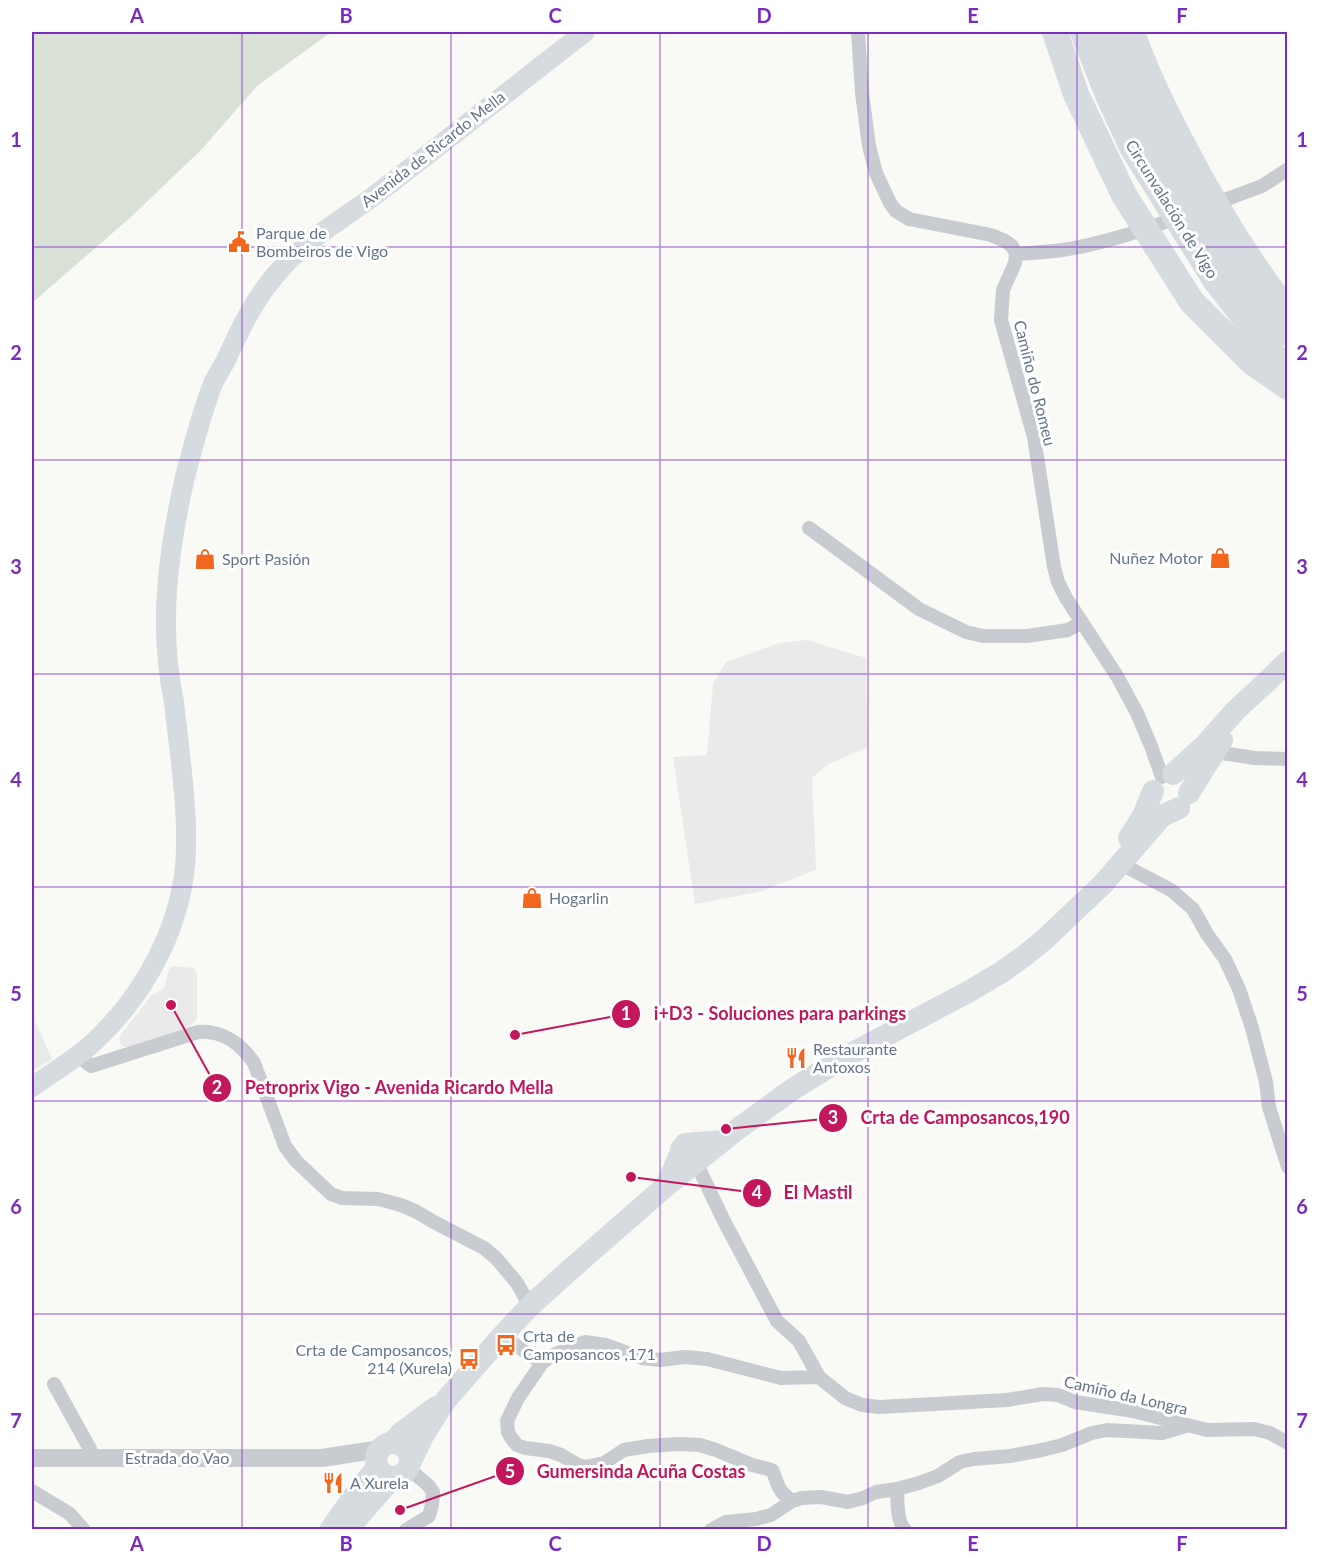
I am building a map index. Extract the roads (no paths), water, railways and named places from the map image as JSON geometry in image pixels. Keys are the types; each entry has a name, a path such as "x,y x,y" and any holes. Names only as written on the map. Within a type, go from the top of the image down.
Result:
{"highway":[{"path":"1055,32 1076,94 1124,195 1192,302 1253,363 1287,387"},
{"name":"Circunvalación de Vigo","path":"1083,32 1132,147 1216,281 1287,371"},
{"name":"Circunvalación de Vigo","path":"1108,32 1134,96 1164,157 1236,273 1287,333"},
{"path":"1132,32 1165,111 1209,194 1262,277 1287,311"}],"main road":[{"name":"Avenida de Ricardo Mella","path":"32,1087 78,1055 114,1022 135,996 154,966 175,913 183,881 186,849 174,702 177,681 172,604 176,519 197,432 213,383 247,316 265,288 295,255 585,32"},
{"name":"Avenida de Ricardo Mella","path":"172,604 181,576 193,498 223,384 226,359"},
{"path":"176,519 205,452"},
{"path":"1080,905 1115,861 1163,781 1204,746 1236,710 1287,661"},
{"path":"330,1530 359,1489 387,1462 423,1436 445,1401 530,1306 666,1186 690,1152 722,1141 808,1079 1002,972 1045,939 1103,884 1162,816 1184,800 1220,753 1260,688"},
{"path":"1163,781 1183,778 1186,783 1184,800"},
{"path":"1163,781 1157,803 1161,807 1167,809 1184,800"},
{"path":"347,1530 387,1462"}],"street":[{"path":"858,32 862,93 869,146 876,172 890,203 896,211 909,219 991,235 1012,246 1016,254 1062,250 1131,234 1262,186 1287,170"},
{"name":"Camiño do Romeu","path":"1016,254 1015,263 1003,290 1001,320 1034,437 1058,582 1117,676 1137,713 1163,781"},
{"path":"809,528 919,609 966,632 983,636 1027,636 1068,630 1082,622"},
{"path":"1220,753 1287,759"},
{"path":"1121,864 1171,890 1193,909 1225,959 1239,989 1252,1029 1266,1082 1269,1107 1287,1167"},
{"path":"78,1055 91,1066 198,1032 210,1031 221,1034 248,1054 254,1064 285,1146 296,1161 331,1194 342,1198 378,1199 401,1205 484,1248 496,1258 517,1283 530,1306"},
{"name":"Camiño da Longra","path":"690,1152 777,1321 799,1341 819,1377 845,1398 862,1405 879,1407 995,1401 1043,1394 1058,1395 1076,1402 1133,1411 1207,1430 1254,1429 1270,1433 1287,1443"},
{"path":"502,1336 542,1363"},
{"path":"792,1501 778,1486 772,1470 752,1465 700,1445 648,1446 624,1450 604,1463 585,1467 561,1455 525,1448 517,1444 508,1432 507,1421 518,1398 542,1363 551,1356 585,1342 606,1345 642,1358 707,1359 781,1378 819,1377"},
{"path":"54,1384 90,1449 90,1458"},
{"path":"711,1530 726,1522 771,1515 792,1501 802,1498 821,1497 848,1502 876,1492 919,1484 938,1476 960,1462 1042,1450 1092,1433 1107,1430 1162,1433 1189,1426"},
{"name":"Estrada do Vao","path":"32,1458 322,1458 387,1462"},
{"name":"Estrada do Vao","path":"322,1458 387,1462"},
{"path":"387,1462 428,1485 433,1492 429,1516 406,1530"},
{"path":"897,1489 898,1512 903,1529"},
{"path":"32,1491 70,1514 84,1530"}],"place":[{"name":"Parque de Bombeiros de Vigo","path":"239,242"},
{"name":"Nuñez Motor","path":"1220,558"},
{"name":"Sport Pasión","path":"205,559"},
{"name":"Hogarlin","path":"532,898"},
{"name":"Petroprix Vigo - Avenida Ricardo Mella","path":"171,1005"},
{"name":"i+D3 - Soluciones para parkings","path":"515,1035"},
{"name":"Restaurante Antoxos","path":"796,1058"},
{"name":"Crta de Camposancos,190","path":"726,1129"},
{"name":"El Mastil","path":"631,1177"},
{"name":"Crta de Camposancos ,171","path":"506,1345"},
{"name":"Crta de Camposancos, 214 (Xurela)","path":"469,1359"},
{"name":"A Xurela","path":"333,1483"},
{"name":"Gumersinda Acuña Costas","path":"400,1510"}]}
